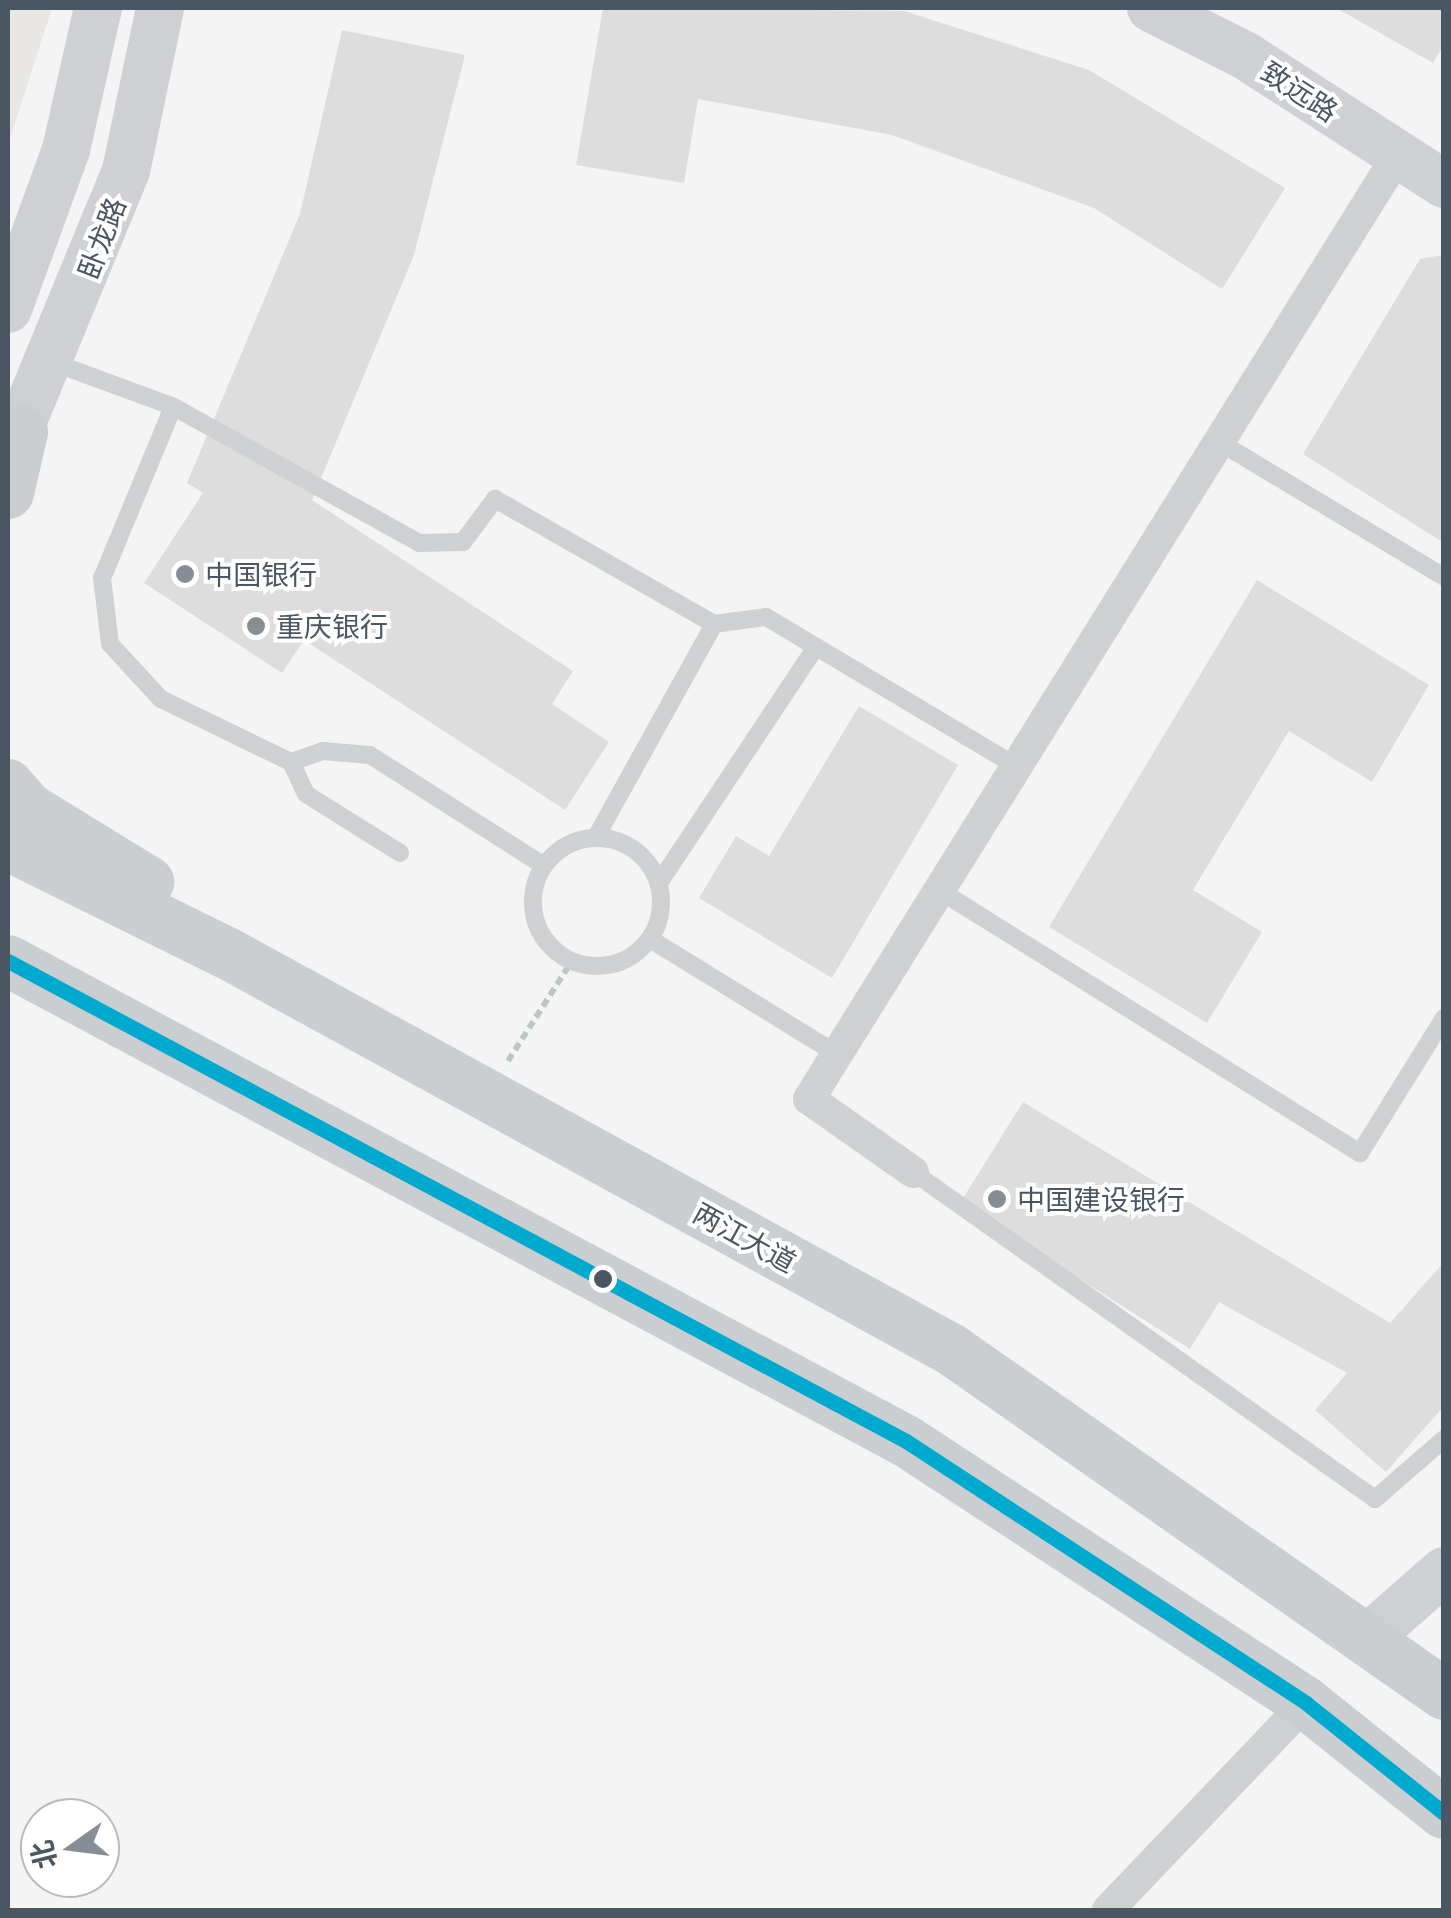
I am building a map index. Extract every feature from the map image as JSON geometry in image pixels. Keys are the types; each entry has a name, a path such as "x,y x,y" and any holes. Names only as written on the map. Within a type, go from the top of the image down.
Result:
{"main road":[{"path":"8,309 66,150 98,8"},
{"name":"卧龙路","path":"15,444 52,362 126,171 160,8"},
{"name":"致远路","path":"1152,8 1444,184"},
{"path":"8,493 15,444"},
{"path":"8,786 29,809 137,872 227,953"},
{"name":"两江大道","path":"8,845 227,953 952,1350 1370,1636 1444,1694"},
{"path":"8,960 906,1441 1306,1703 1444,1813"},
{"path":"1370,1636 1444,1571"}],"street":[{"path":"913,1172 808,1099 942,892 1398,154"},
{"path":"1108,1910 1306,1703"}],"lane":[{"path":"52,362 173,407 419,543 464,542 495,499 714,624 766,617 1019,768"},
{"path":"173,407 102,578 110,644 160,699 291,762 306,794 400,852"},
{"path":"1221,443 1444,577"},
{"path":"714,624 596,837 544,866 534,886 539,930 572,961 613,965 650,939 659,883 815,648"},
{"path":"291,762 322,751 370,755 544,866"},
{"path":"596,837 635,849 659,883"},
{"path":"942,892 1360,1153 1444,1018"},
{"path":"650,939 837,1054"},
{"path":"913,1172 1375,1499 1444,1438"}],"path":[{"path":"486,1095 572,961"}],"shaded area":[{"path":"8,8 52,8 8,145"}],"building":[{"path":"603,8 904,11 1089,70 1285,188 1222,289 1094,208 892,135 698,99 684,183 576,165"},
{"path":"1336,8 1444,8 1444,44 1433,63"},
{"path":"342,30 465,55 414,255 312,500 573,671 552,704 609,742 565,810 304,640 282,673 144,583 203,493 187,483 300,214"},
{"path":"1442,255 1444,543 1303,454 1420,259"},
{"path":"1257,580 1429,685 1372,782 1289,731 1193,890 1262,932 1207,1023 1049,927"},
{"path":"859,706 958,765 832,978 699,898 736,836 769,856"},
{"path":"1023,1102 1390,1323 1444,1262 1444,1406 1386,1472 1315,1410 1347,1373 1219,1302 1190,1349 960,1203"}],"transit line":[{"path":"8,961 906,1441 1306,1703 1444,1813"}],"place":[{"name":"中国银行","path":"185,574"},
{"name":"重庆银行","path":"256,626"},
{"name":"中国建设银行","path":"997,1199"}]}
